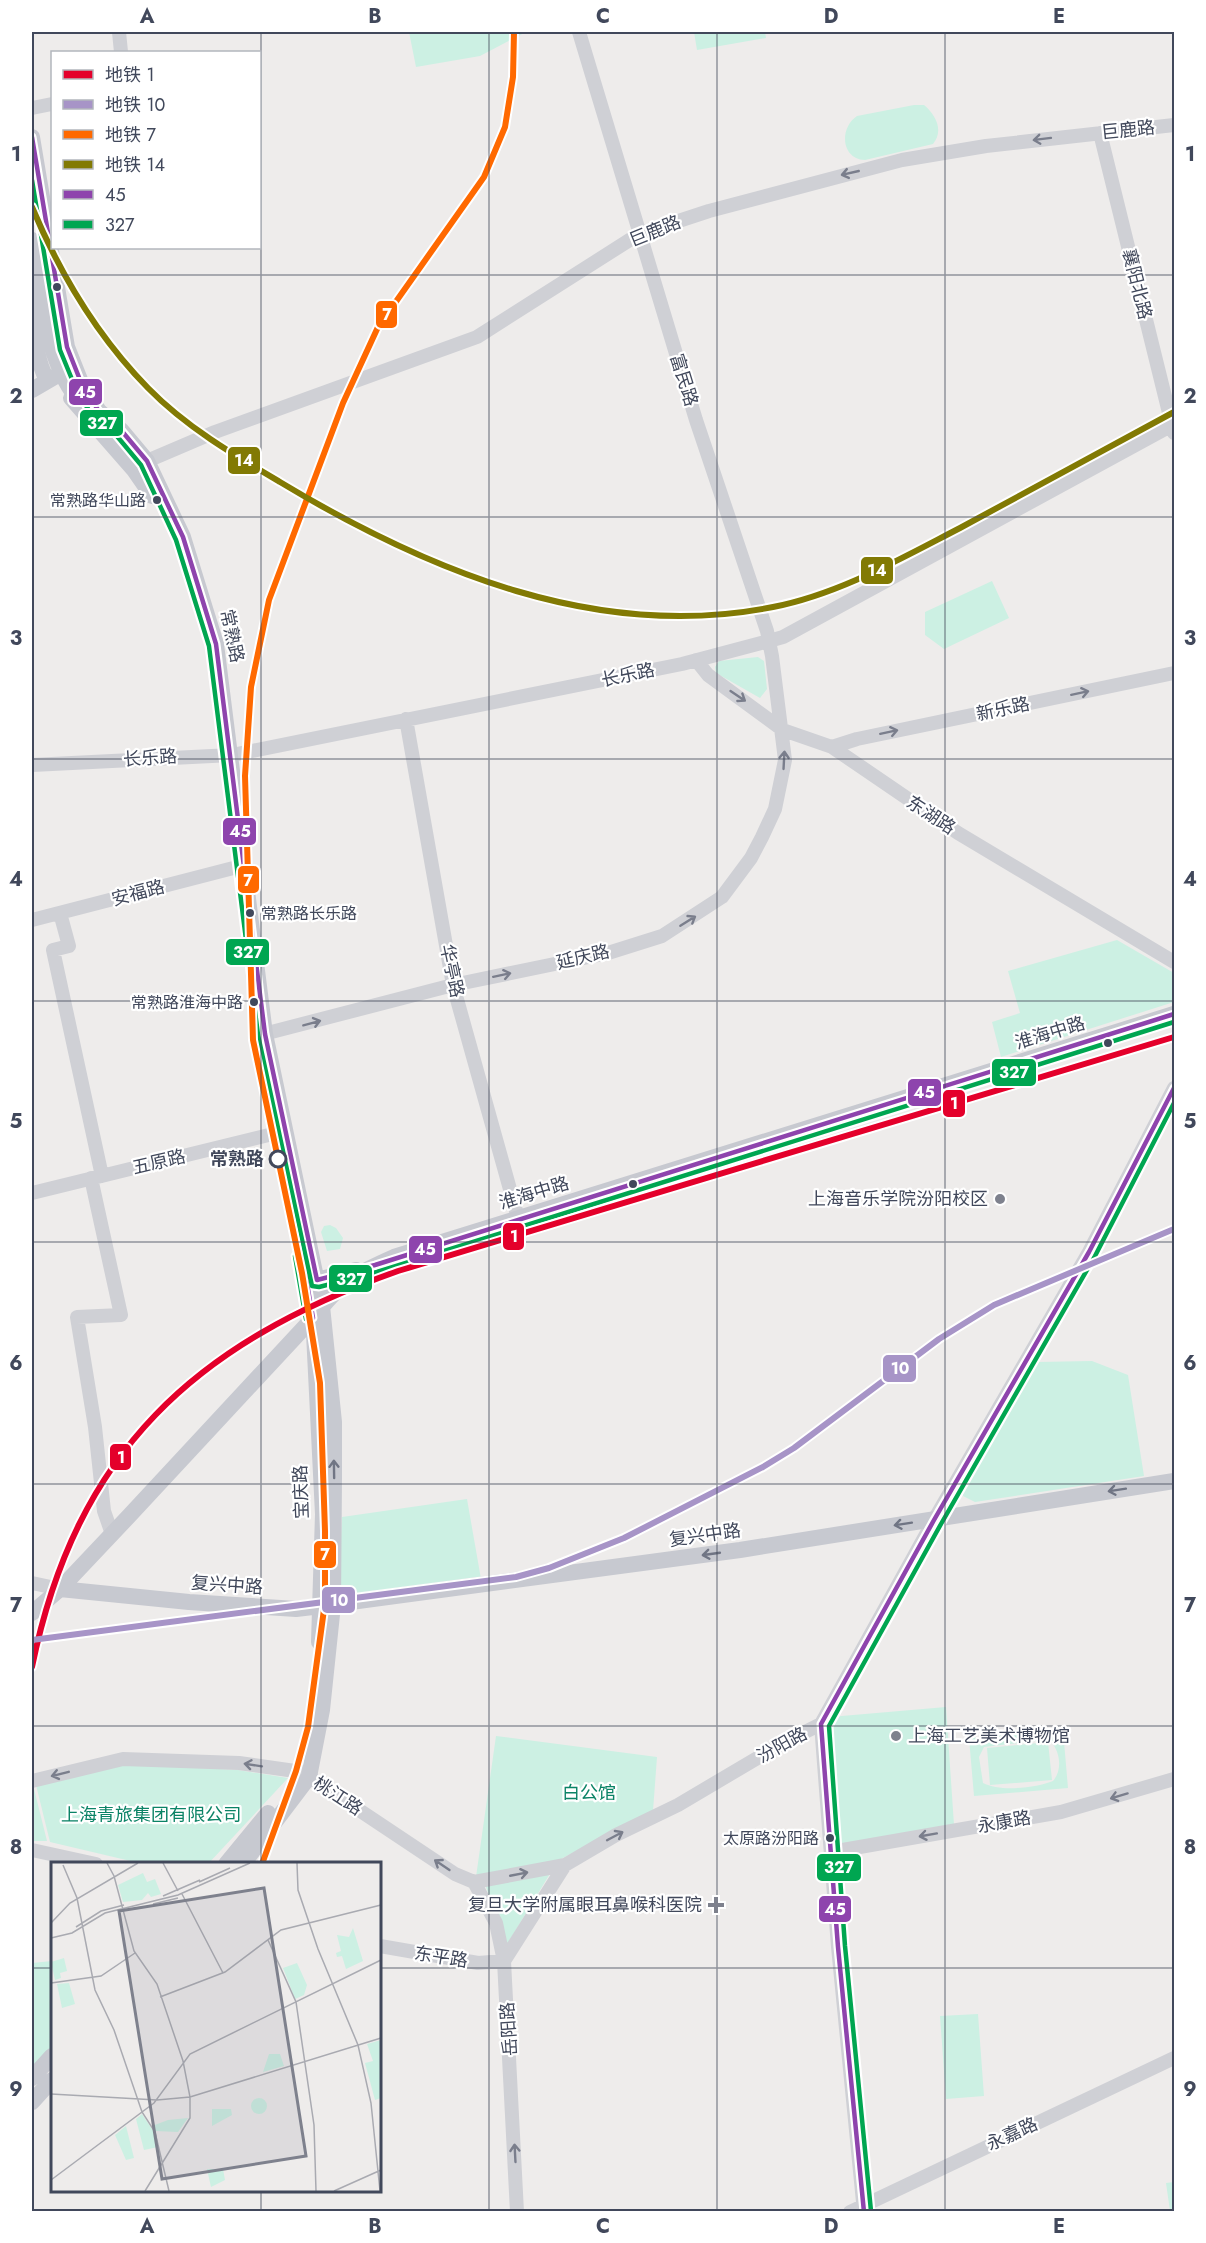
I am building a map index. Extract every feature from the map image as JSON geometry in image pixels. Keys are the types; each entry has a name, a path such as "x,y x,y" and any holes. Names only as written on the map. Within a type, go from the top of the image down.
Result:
{"main road":[{"path":"32,137 67,347 68,368"},
{"path":"32,240 52,348 68,368"},
{"path":"42,297 33,312 36,351 47,381"},
{"path":"32,390 68,368"},
{"name":"常熟路","path":"68,368 79,400 144,464 183,537 200,586 216,644 260,1035 318,1312"},
{"name":"常熟路","path":"68,368 61,383 75,405 134,470 152,496 157,497"},
{"name":"常熟路","path":"144,464 198,605 227,755"},
{"name":"淮海中路","path":"32,1613 60,1589 112,1534 318,1312 335,1290 375,1265 518,1218 1174,1014"},
{"name":"常熟路","path":"281,1132 317,1280 318,1312"},
{"path":"317,1280 375,1265"},
{"name":"宝庆路","path":"306,1775 327,1606 334,1422 318,1312"},
{"name":"复兴中路","path":"60,1589 189,1602 296,1609 327,1606 740,1550 1174,1481"},
{"path":"227,1862 306,1775"},
{"path":"244,1862 306,1775"},
{"path":"32,2078 51,2057"},
{"path":"32,2102 51,2081"}],"street":[{"path":"119,32 121,51"},
{"name":"富民路","path":"579,32 696,420 769,641 783,729"},
{"path":"32,108 51,104"},
{"name":"巨鹿路","path":"144,464 214,432 477,338 639,234 778,191 902,160 986,146 1174,125"},
{"name":"襄阳北路","path":"1100,133 1174,428"},
{"name":"长乐路","path":"32,765 227,755 696,660 783,637 1174,428"},
{"name":"东湖路","path":"696,660 708,675 783,729 832,747 958,833 1174,962"},
{"name":"新乐路","path":"832,747 857,739 1174,673"},
{"name":"华亭路","path":"406,719 453,985 518,1218"},
{"name":"延庆路","path":"260,1035 453,985 608,953 662,936 722,897 751,858 775,809 785,760 783,729"},
{"name":"安福路","path":"32,920 241,867"},
{"path":"60,913 69,946 53,950 121,1315 77,1317 95,1427 104,1511 112,1534"},
{"name":"汾阳路","path":"474,1882 565,1865 616,1835 678,1805 781,1744 821,1724 934,1520 1089,1252 1174,1088"},
{"name":"五原路","path":"32,1192 281,1132"},
{"path":"32,1583 60,1589"},
{"path":"821,1724 864,2208"},
{"name":"桃江路","path":"32,1781 123,1759 239,1763 306,1775 455,1874 474,1882"},
{"name":"永康路","path":"831,1852 1061,1812 1174,1779"},
{"path":"32,1850 91,1862"},
{"path":"504,1960 565,1865"},
{"path":"474,1882 495,1923 504,1960"},
{"name":"东平路","path":"381,1946 478,1963 504,1960"},
{"name":"岳阳路","path":"504,1960 517,2211"},
{"name":"永嘉路","path":"850,2211 864,2208 1174,2058"}],"green space":[{"path":"409,32 526,32 480,56 416,67"},
{"path":"694,32 765,32 766,38 697,50"},
{"path":"924,105 935,118 938,134 933,144 865,160 857,158 847,149 845,135 847,128 857,116"},
{"path":"992,581 1009,618 944,649 925,635 925,612"},
{"path":"758,657 764,661 767,689 760,698 716,673 715,667 719,661"},
{"path":"1117,940 1174,973 1174,1002 1001,1057 992,1022 1020,1013 1008,971"},
{"path":"330,1225 336,1228 343,1238 340,1249 327,1251 321,1232 324,1226"},
{"path":"1092,1361 1128,1375 1144,1476 975,1502 963,1496 963,1490 1037,1362"},
{"path":"467,1499 481,1579 338,1597 342,1517"},
{"path":"946,1707 954,1825 834,1845 827,1724 830,1717"},
{"path":"1063,1730 1068,1788 974,1796 969,1738","holes":["1050,1741 1059,1760 1058,1771 1053,1781 1018,1788 990,1786 983,1783 979,1757 984,1747"]},
{"name":"白公馆","path":"496,1736 657,1757 653,1811 559,1860 476,1877"},
{"path":"1048,1742 1052,1780 990,1785 987,1748"},
{"name":"上海青旅集团有限公司","path":"127,1764 238,1770 288,1778 210,1862 135,1862 50,1842 36,1785"},
{"path":"33,1785 47,1841 32,1841"},
{"path":"551,1872 506,1946 485,1884"},
{"path":"51,1961 51,2051 32,2072 32,1963"},
{"path":"978,2014 984,2096 946,2099 940,2016"},
{"path":"1174,2182 1174,2211 1170,2211 1166,2183"}],"metro line":[{"name":"7","path":"263,1862 296,1771 308,1727 325,1602 325,1531 320,1383 302,1273 253,1040 245,776 251,687 269,600 343,403 378,327 484,177 505,127 513,77 514,32"},
{"name":"14","path":"32,207 51,248"},
{"name":"14","path":"52,249 81,303 112,347 148,388 194,428 280,482 395,544 455,570 516,591 579,606 643,615 708,615 773,607 822,594 915,552 1174,412"},
{"name":"1","path":"32,1667 52,1591 79,1524 114,1466 155,1415 205,1371 261,1333 326,1300 398,1271 1174,1037"},
{"name":"10","path":"32,1640 516,1577 549,1568 624,1538 763,1467 794,1448 939,1339 994,1305 1174,1229"}],"transit line":[{"name":"45","path":"32,137 67,347 84,390 99,411 121,430 147,461 183,537 216,644 265,1034 317,1280 375,1265 1174,1014"},
{"name":"327","path":"32,180 60,350 78,394 93,416 116,435 141,465 176,540 209,646 258,1035 312,1286 319,1287 377,1272 1174,1022"},
{"name":"45","path":"864,2212 838,1947 821,1724 934,1520 1089,1252 1174,1088"},
{"name":"327","path":"871,2211 845,1946 829,1726 941,1524 1095,1256 1174,1103"},
{"name":"45","path":"302,1255 313,1318"},
{"name":"327","path":"295,1256 306,1319"}],"place":[{"name":"常熟路华山路","path":"157,500"},
{"name":"常熟路长乐路","path":"250,913"},
{"name":"常熟路淮海中路","path":"254,1002"},
{"name":"常熟路","path":"278,1159"},
{"name":"上海音乐学院汾阳校区","path":"1000,1199"},
{"name":"上海工艺美术博物馆","path":"896,1736"},
{"name":"太原路汾阳路","path":"830,1838"},
{"name":"复旦大学附属眼耳鼻喉科医院","path":"716,1905"}]}
